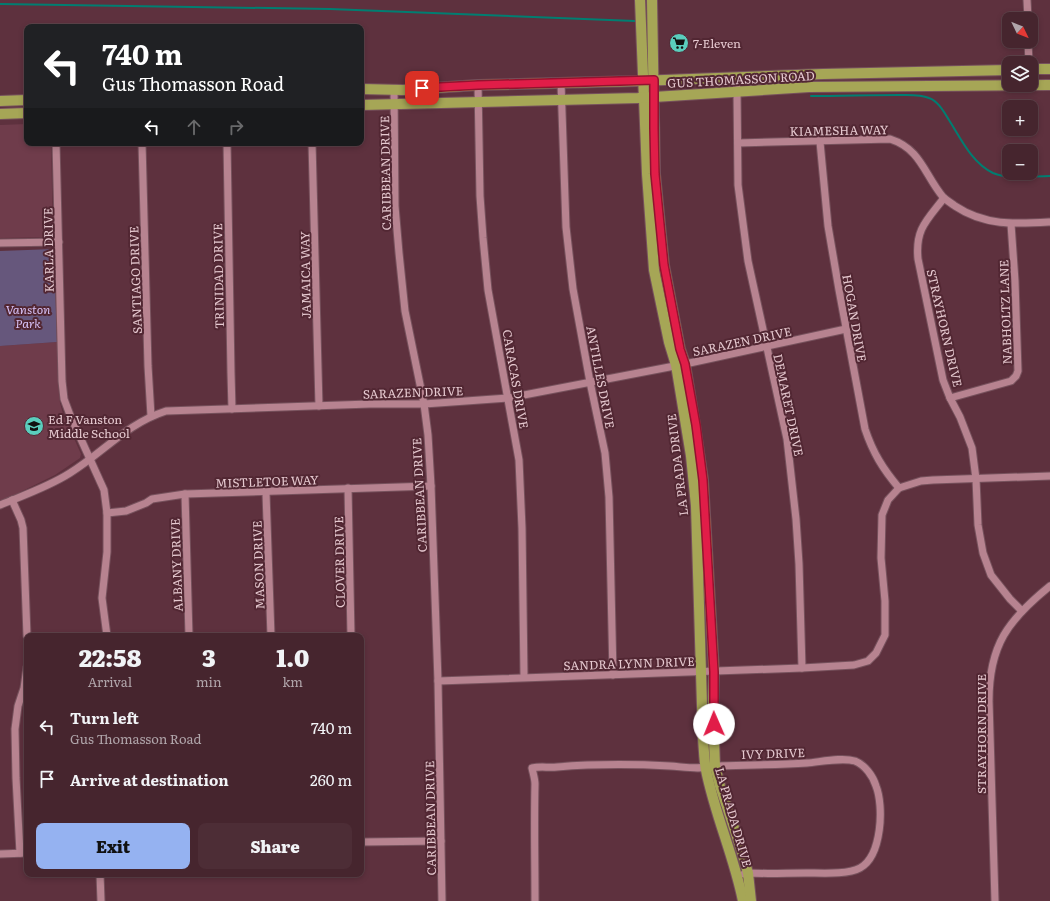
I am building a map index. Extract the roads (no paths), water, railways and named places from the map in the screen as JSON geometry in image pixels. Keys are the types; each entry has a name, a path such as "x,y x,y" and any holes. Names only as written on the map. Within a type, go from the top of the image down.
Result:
{"main road":[{"name":"LA PRADA DRIVE","path":"640,0 649,81"},
{"name":"LA PRADA DRIVE","path":"652,0 649,81 649,97 654,128 652,181 664,265 680,349 680,365 696,506 701,672 710,767 717,812 738,876 743,901"},
{"path":"1038,69 1050,69"},
{"name":"GUS THOMASSON ROAD","path":"364,89 394,90 478,85 1002,70"},
{"name":"GUS THOMASSON ROAD","path":"364,105 649,97 809,87 1002,85"},
{"name":"GUS THOMASSON ROAD","path":"1038,85 1050,85"},
{"path":"0,101 24,100"},
{"path":"0,114 24,113"},
{"name":"LA PRADA DRIVE","path":"680,365 696,425 703,480 714,672 710,767 728,810 743,855 748,873 751,901"},
{"path":"717,812 728,810"}],"street":[{"path":"1027,0 1028,12"},
{"name":"DEMARET DRIVE","path":"736,77 738,91 738,185 748,261 787,439 799,564 802,668"},
{"name":"ANTILLES DRIVE","path":"561,83 566,227 573,289 590,382 606,453 609,497 613,675"},
{"name":"CARACAS DRIVE","path":"478,85 483,238 488,290 519,460 522,528 524,677"},
{"name":"CARIBBEAN DRIVE","path":"394,90 395,206 399,253 405,311 424,404 428,435 438,681 442,901"},
{"name":"KIAMESHA WAY","path":"738,143 890,139 898,142 914,154 944,198 966,213 988,221 1011,224 1050,222"},
{"name":"HOGAN DRIVE","path":"820,142 828,226 865,430 871,447 885,471 899,488"},
{"name":"KARLA DRIVE","path":"56,146 62,381 64,399 104,490 107,552 102,598 108,633"},
{"name":"SANTIAGO DRIVE","path":"142,146 148,366 151,416"},
{"name":"TRINIDAD DRIVE","path":"227,146 232,408"},
{"name":"JAMAICA WAY","path":"312,146 319,406"},
{"name":"STRAYHORN DRIVE","path":"944,198 922,226 917,247 918,259 943,380 972,448 976,479 978,525 983,553 992,575 1010,599 1022,611 1007,629 996,651 989,684 995,901"},
{"name":"NABHOLTZ LANE","path":"950,398 1011,382 1018,371 1015,281 1011,224"},
{"path":"0,243 59,242"},
{"name":"SARAZEN DRIVE","path":"0,505 54,482 71,472 137,424 151,416 166,412 232,408 424,404 508,398 680,365 846,329"},
{"path":"899,488 921,482 1050,476"},
{"name":"MISTLETOE WAY","path":"106,513 126,511 152,499 185,494 431,486"},
{"name":"CLOVER DRIVE","path":"348,488 351,633"},
{"name":"SANDRA LYNN DRIVE","path":"438,681 714,672 844,666 864,663 873,657 885,635 885,601 881,558 881,520 886,504 899,488"},
{"name":"MASON DRIVE","path":"266,492 271,633"},
{"name":"ALBANY DRIVE","path":"185,494 189,633"},
{"path":"12,500 23,528 27,633"},
{"path":"1022,611 1050,586"},
{"path":"0,854 24,853 16,778 15,729 18,706 24,688"},
{"name":"IVY DRIVE","path":"535,901 536,818 534,791 535,783 532,768 554,768 580,765 710,767 842,760 853,760 863,765 876,785 879,797 880,817 878,838 874,851 869,860 860,868 830,873 748,873 738,876"},
{"path":"364,842 441,841"},
{"path":"100,877 100,901"}],"waterway":[{"path":"0,4 330,9 635,21"},
{"path":"811,96 918,95 932,99 945,114 973,157 986,169 993,173 1006,176 1050,176"}],"place":[{"name":"7-Eleven","path":"679,43"},
{"name":"Ed F Vanston Middle School","path":"34,426"}],"park label":[{"name":"Vanston Park","path":"28,316"}]}
